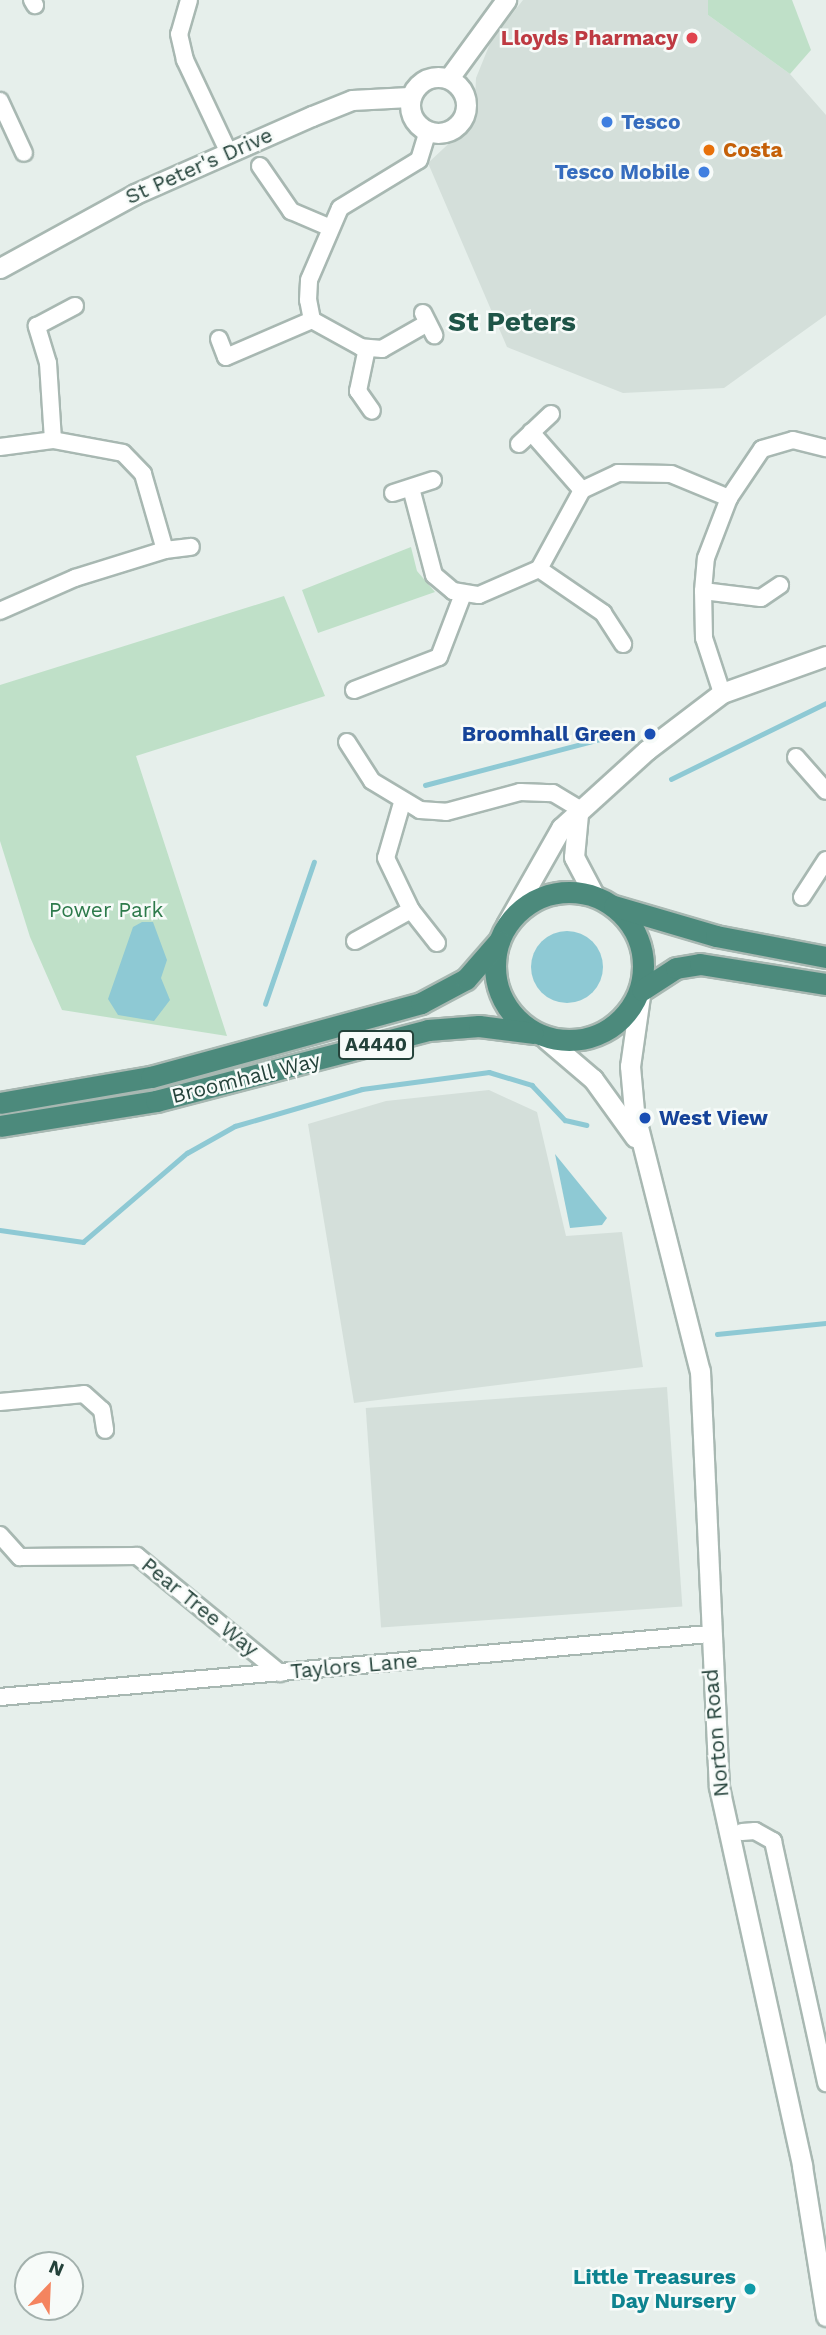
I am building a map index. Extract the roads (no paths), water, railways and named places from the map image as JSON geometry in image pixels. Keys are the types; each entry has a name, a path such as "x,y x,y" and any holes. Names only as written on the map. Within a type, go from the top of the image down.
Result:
{"highway":[{"path":"826,957 716,936 602,900 553,892 522,908 502,933 503,1000 540,1036 566,1042 600,1033 641,993 676,968 701,964 826,984"},
{"path":"602,900 637,936 641,993"},
{"name":"Broomhall Way","path":"0,1103 164,1074 421,1003 466,979 502,933"},
{"name":"Broomhall Way","path":"0,1126 156,1101 428,1030 479,1026 540,1036"}],"street":[{"path":"188,0 179,34 185,60 228,151"},
{"path":"449,78 506,0"},
{"path":"449,78 465,94 466,111 457,128 428,131 413,118 409,97 424,79 449,78"},
{"name":"St Peter's Drive","path":"1,265 72,225 228,151 352,100 409,97"},
{"path":"0,101 24,153"},
{"path":"427,325 382,349 366,348 334,337 312,320 309,280 331,228 354,194 419,160 428,131"},
{"path":"260,166 291,211 331,228"},
{"path":"53,440 48,363 37,326 75,306"},
{"path":"219,340 226,357 312,320"},
{"path":"366,348 358,391 372,411"},
{"path":"519,444 551,414"},
{"path":"531,432 582,490"},
{"path":"0,447 53,440 123,453 143,474 165,550"},
{"path":"722,693 704,638 703,591 708,551 729,498 762,449 793,440 826,448"},
{"path":"411,488 429,566 442,584 463,594 491,593 539,569 582,490 618,472 647,470 729,498"},
{"path":"393,493 433,480"},
{"path":"0,611 75,578 165,550 191,547"},
{"path":"539,569 603,613 623,644"},
{"path":"703,591 761,598 780,585"},
{"path":"354,690 439,657 463,594"},
{"path":"502,933 545,848 579,812 722,693 826,656"},
{"path":"347,742 372,781 402,803 446,812 520,792 553,793 579,812"},
{"path":"796,757 826,791"},
{"path":"402,803 386,858 411,910 437,943"},
{"path":"579,812 574,858 602,900"},
{"path":"802,897 826,860"},
{"path":"355,941 411,910"},
{"name":"Norton Road","path":"641,993 630,1066 641,1147 684,1286 700,1371 709,1634 719,1787 802,2166 826,2316"},
{"name":"Norton Road","path":"540,1036 593,1079 641,1147"},
{"path":"0,1402 84,1394 102,1410 105,1430"},
{"name":"Pear Tree Way","path":"0,1535 20,1556 138,1556 280,1673"},
{"name":"Taylors Lane","path":"0,1697 709,1634"},
{"path":"742,1832 755,1831 773,1841 826,2082"}],"water":[{"path":"142,922 153,922 167,960 161,978 170,1000 154,1021 118,1015 108,999 133,927"},
{"path":"560,931 574,931 593,941 603,960 603,974 593,993 574,1003 560,1003 541,993 531,974 531,960 541,941"},
{"path":"555,1154 607,1218 602,1225 570,1228"}],"waterway":[{"path":"671,779 826,703"},
{"path":"425,785 623,733"},
{"path":"265,1004 314,862"},
{"path":"0,1230 83,1242 187,1153 235,1126 362,1089 489,1072 532,1085 565,1120 586,1125"},
{"path":"717,1334 826,1323"}],"place":[{"name":"Lloyds Pharmacy","path":"692,38"},
{"name":"Tesco","path":"607,122"},
{"name":"Costa","path":"709,150"},
{"name":"Tesco Mobile","path":"704,172"},
{"name":"Broomhall Green","path":"650,734"},
{"name":"West View","path":"645,1118"},
{"name":"Little Treasures Day Nursery","path":"750,2289"}],"district":[{"name":"St Peters","path":"512,322"}],"park label":[{"name":"Power Park","path":"106,910"}]}
